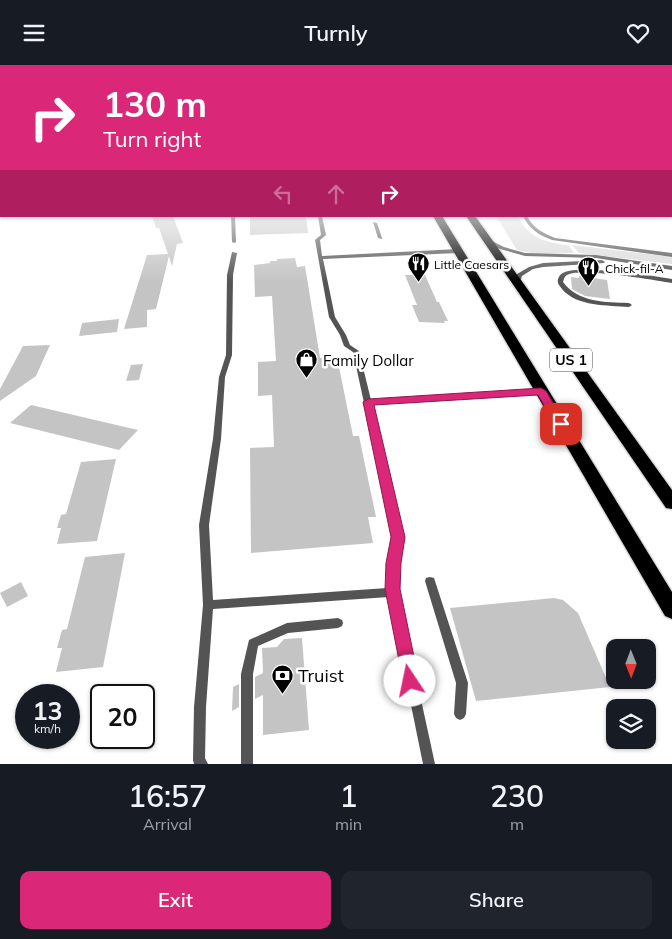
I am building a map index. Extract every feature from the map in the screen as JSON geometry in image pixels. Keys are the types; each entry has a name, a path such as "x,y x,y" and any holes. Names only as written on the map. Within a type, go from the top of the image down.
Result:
{"highway":[{"name":"US 1","path":"438,217 672,609"},
{"name":"US 1","path":"471,217 672,503"}],"lane":[{"path":"233,217 234,242"},
{"path":"320,217 324,235 317,240 332,317 343,335 347,347 356,351 398,537 393,563 393,593 428,764"},
{"path":"525,217 528,224 538,233 554,239 672,255"},
{"path":"373,220 380,238"},
{"path":"488,241 508,252 529,257 583,256 672,268"},
{"path":"320,258 458,251"},
{"path":"202,764 200,760 200,707 208,605 204,525 216,439 222,377 228,355 230,275 234,253"},
{"path":"517,283 519,275 531,268 543,265 621,262"},
{"path":"629,305 586,300 570,295 560,281 567,273 590,271 672,281"},
{"path":"368,402 541,391"},
{"path":"430,581 462,683 460,714"},
{"path":"208,605 393,593"},
{"path":"247,764 247,674 253,643 287,628 338,623"}],"shaded area":[{"path":"497,217 518,217 527,230 539,238 569,246 574,253 537,254 517,250"},
{"path":"572,245 672,257 672,264 579,253"}],"building":[{"path":"152,217 173,217 183,243 177,244 172,266 169,256 156,309 147,310 147,327 124,329 147,255 168,254 159,228 156,228"},
{"path":"250,217 306,217 308,233 250,235"},
{"path":"295,258 297,267 305,266 320,358 337,357 353,436 359,436 376,517 368,517 373,543 251,553 250,448 274,447 272,395 258,396 258,362 276,361 272,296 255,297 254,265 270,263 270,261 277,261 277,259"},
{"path":"405,275 425,275 448,321 444,321 445,323 419,322 412,305 417,305"},
{"path":"579,276 607,280 610,299 585,296 572,289 571,277 579,278"},
{"path":"119,319 117,332 79,336 82,323"},
{"path":"50,345 36,376 0,401 0,389 23,346"},
{"path":"143,364 139,380 126,381 131,365"},
{"path":"31,405 138,430 119,450 10,423"},
{"path":"116,459 97,541 57,544 61,528 57,528 61,515 66,514 81,462"},
{"path":"125,553 103,667 56,672 62,648 57,648 62,630 67,629 85,557"},
{"path":"21,582 28,596 7,607 0,593"},
{"path":"554,598 563,600 578,613 606,678 606,687 476,701 450,608"},
{"path":"302,638 309,730 263,735 263,695 255,699 255,677 263,673 262,648 277,647 284,639"},
{"path":"239,684 239,707 232,711 233,687"}],"place":[{"name":"Little Caesars","path":"418,283"},
{"name":"Chick-fil-A","path":"589,287"},
{"name":"Family Dollar","path":"307,379"},
{"name":"Truist","path":"282,694"}],"route":[{"path":"410,681 392,589 393,563 398,537 368,402 541,391 561,424"}]}
